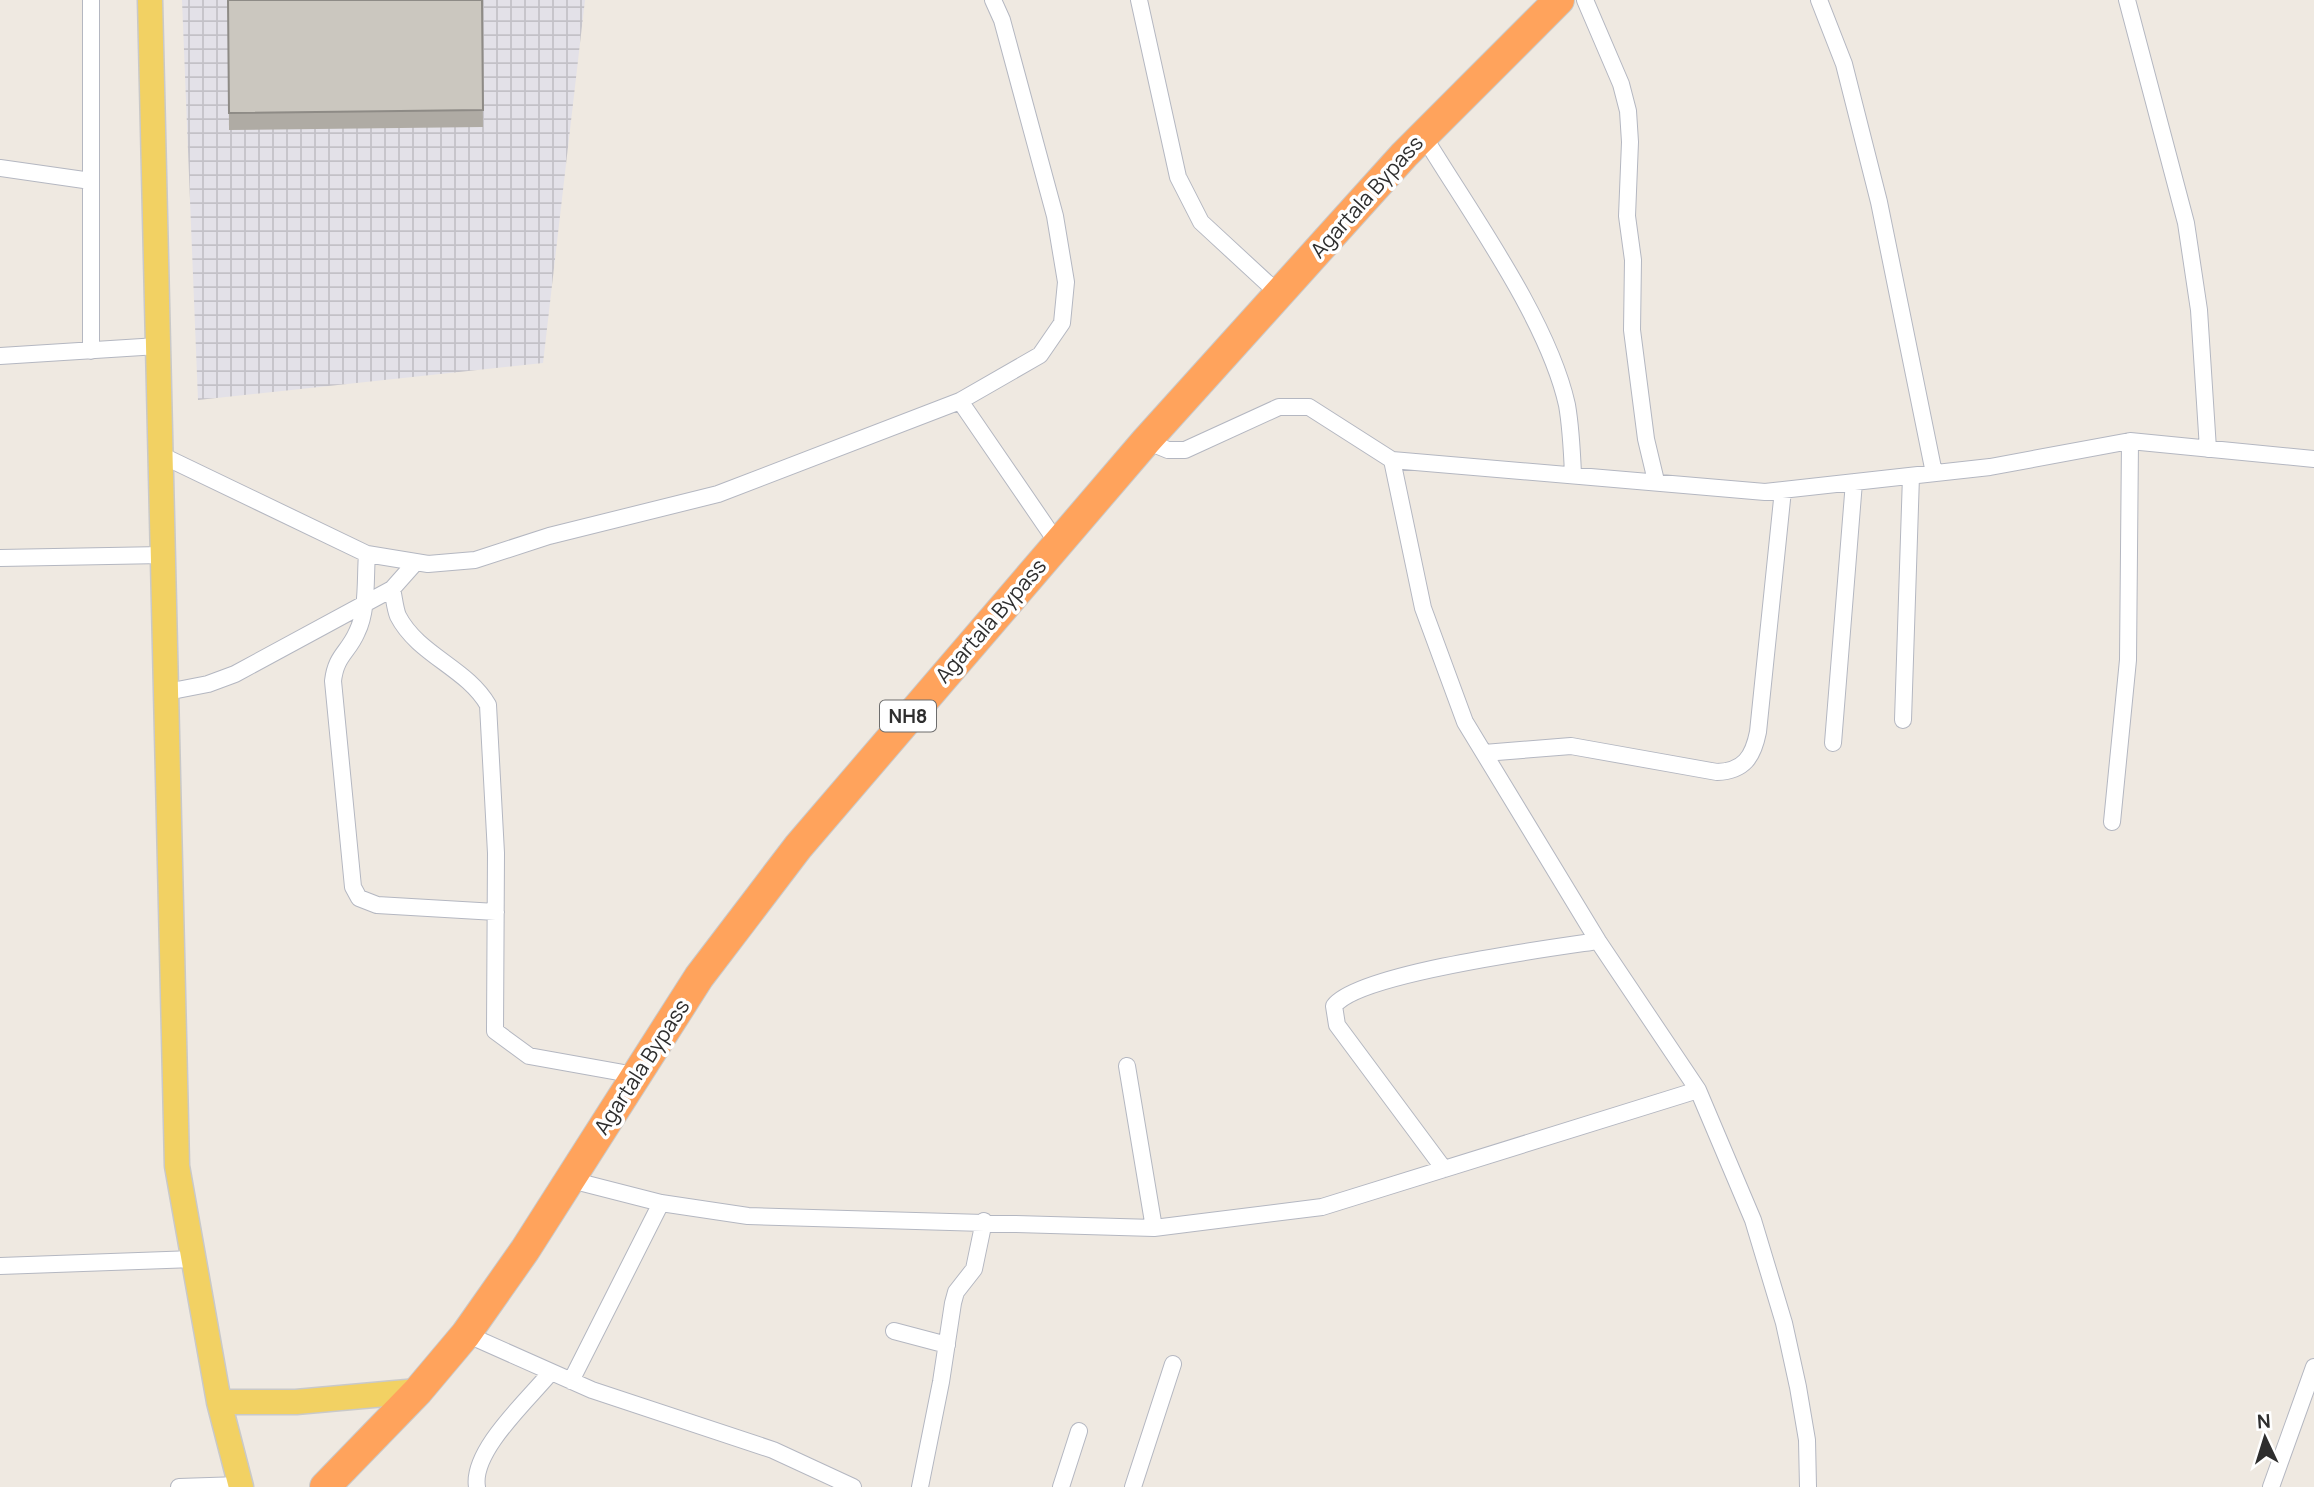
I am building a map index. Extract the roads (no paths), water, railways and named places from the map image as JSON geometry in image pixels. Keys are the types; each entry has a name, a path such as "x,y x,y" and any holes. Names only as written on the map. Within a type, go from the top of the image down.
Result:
{"highway":[{"name":"Agartala Bypass","path":"325,1487 418,1391 466,1334 571,1180 699,977 790,857 1146,441 1423,135 1559,0"}],"main road":[{"path":"150,0 177,1166 219,1402 241,1486"},
{"path":"219,1402 296,1402 418,1391"}],"street":[{"path":"91,0 91,351"},
{"path":"161,455 367,554 416,562 475,560 549,536 718,494 960,401 1040,355 1062,323 1066,282 1055,216 1002,20 993,0"},
{"path":"1139,0 1178,177 1201,222 1280,295"},
{"path":"1585,0 1621,84 1628,111 1630,142 1627,195 1633,260 1632,330 1646,439 1656,481"},
{"path":"1819,0 1844,64 1879,202 1934,473"},
{"path":"2127,0 2186,223 2199,310 2208,449"},
{"path":"1423,135 1525,303 1551,360 1566,402 1573,474"},
{"path":"0,168 91,181"},
{"path":"0,356 158,346"},
{"path":"960,401 1058,544"},
{"path":"1146,441 1168,450 1185,450 1279,407 1309,407 1392,460 1766,492 1990,467 2130,441 2314,459"},
{"path":"2112,822 2127,660 2130,441"},
{"path":"1392,460 1423,608 1465,722 1598,941 1698,1090 1753,1220 1784,1322 1807,1440 1808,1487"},
{"path":"1903,720 1911,476"},
{"path":"1833,743 1854,482"},
{"path":"1484,753 1571,746 1717,772 1733,771 1745,763 1754,752 1758,732 1783,490"},
{"path":"367,554 358,632 335,662 333,681 353,887 359,898 377,905 496,912"},
{"path":"0,558 163,555"},
{"path":"167,692 208,684 235,674 392,589 416,562"},
{"path":"392,589 398,616 423,646 480,690 488,705 496,853 495,1031 529,1056 635,1075"},
{"path":"1444,1169 1336,1025 1334,1006 1352,992 1444,966 1598,941"},
{"path":"1127,1066 1154,1228"},
{"path":"571,1180 661,1203 748,1216 1154,1228 1322,1207 1698,1090"},
{"path":"571,1381 661,1203"},
{"path":"920,1487 956,1292 974,1269 984,1222"},
{"path":"0,1266 194,1259"},
{"path":"894,1331 947,1345"},
{"path":"466,1334 571,1381 773,1450 853,1487"},
{"path":"1133,1487 1173,1364"},
{"path":"2271,1487 2314,1367"},
{"path":"477,1487 475,1473 483,1454 551,1372"},
{"path":"1061,1487 1079,1431"},
{"path":"179,1487 241,1486"}]}
